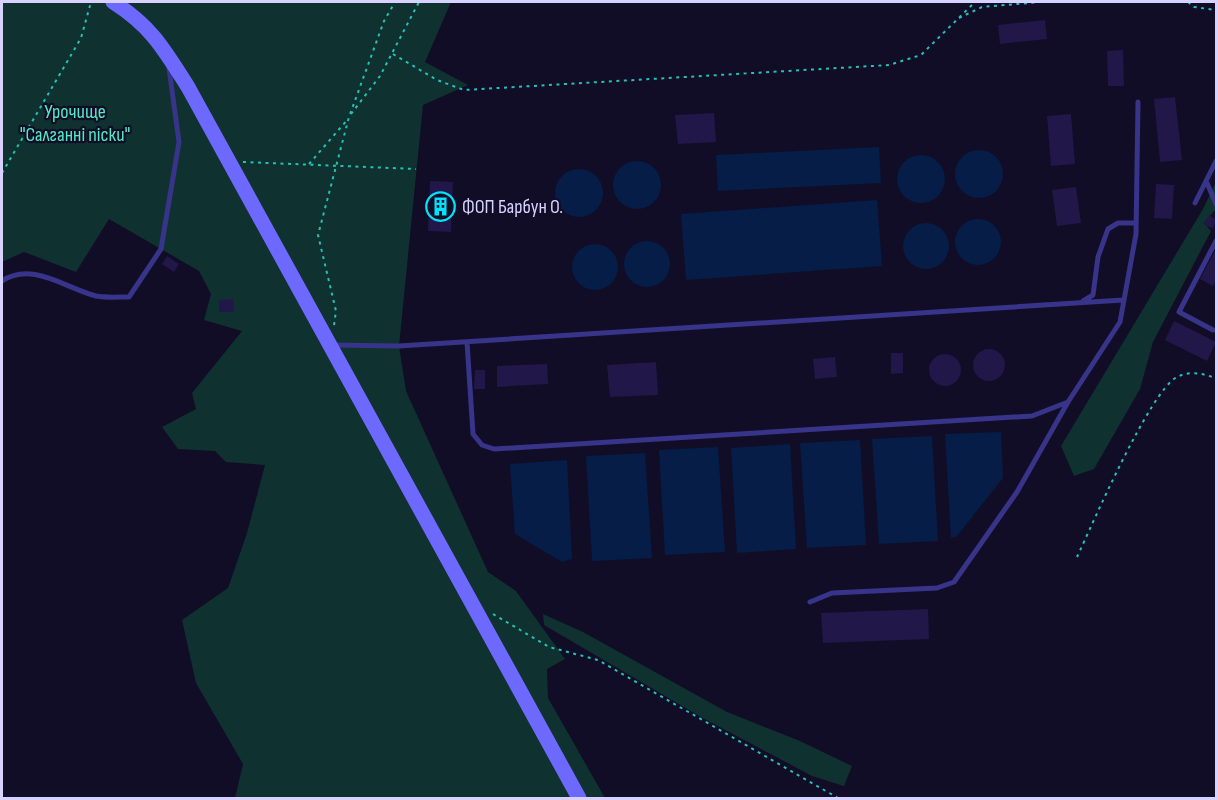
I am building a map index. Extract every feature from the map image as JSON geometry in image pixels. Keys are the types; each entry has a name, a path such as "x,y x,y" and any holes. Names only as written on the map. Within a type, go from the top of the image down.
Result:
{"street":[{"path":"113,2 138,18 168,54 331,344 579,798"}],"lane":[{"path":"2,280 8,276 34,273 97,296 129,297 161,249 179,142 168,54"},
{"path":"810,602 832,593 937,588 954,582 1017,492 1068,402 1120,322 1136,223 1138,102"},
{"path":"1196,203 1216,161"},
{"path":"1207,183 1216,204"},
{"path":"1082,301 1092,294 1098,257 1108,229 1118,224 1136,223"},
{"path":"1213,330 1179,312 1216,241"},
{"path":"331,344 399,346 1124,300"},
{"path":"467,342 473,434 482,445 495,449 1032,416 1068,402"}],"path":[{"path":"2,173 81,38 91,2"},
{"path":"331,344 336,311 318,235 349,117 384,21 394,2"},
{"path":"309,164 349,117 393,54 419,2"},
{"path":"393,54 437,80 464,90 889,65 921,55 975,2"},
{"path":"956,20 982,7 1040,2"},
{"path":"1188,2 1194,7 1216,10"},
{"path":"228,161 416,169"},
{"path":"1077,557 1120,464 1158,398 1175,378 1196,372 1216,378"},
{"path":"491,613 549,647 598,660 838,798"}],"green space":[{"name":"Урочище \"Салганні піски\"","path":"2,2 451,2 425,62 468,85 423,105 399,346 406,391 488,572 516,591 565,659 547,669 548,698 605,798 235,798 243,764 196,683 182,620 228,588 247,533 265,465 226,462 215,451 178,449 162,427 196,409 192,393 242,331 204,320 211,294 199,271 109,219 76,272 24,252 2,262"},
{"path":"1216,182 1216,209 1204,223 1211,231 1153,342 1140,389 1094,469 1074,476 1061,446 1203,209"},
{"path":"543,614 583,632 727,712 800,741 852,766 844,786 812,776 701,717 544,625"}],"water":[{"path":"879,147 881,183 718,191 716,155"},
{"path":"974,150 984,150 996,157 1003,169 1003,179 996,191 984,198 974,198 959,187 955,179 955,169 966,154"},
{"path":"916,155 926,155 941,165 945,179 944,188 935,199 926,203 916,203 901,193 897,184 897,174 907,159"},
{"path":"632,161 642,161 657,171 661,185 660,194 651,205 642,209 632,209 617,199 613,190 613,180 623,165"},
{"path":"574,169 584,169 599,179 603,193 602,202 593,213 584,217 574,217 559,207 555,198 555,188 565,173"},
{"path":"877,200 882,266 686,280 681,214"},
{"path":"978,219 994,226 1001,242 994,258 978,265 962,258 955,242 962,226"},
{"path":"926,223 942,230 949,246 942,262 926,269 910,262 903,246 910,230"},
{"path":"647,241 663,248 670,264 663,280 647,287 631,280 624,264 631,248"},
{"path":"595,244 611,251 618,267 611,283 595,290 579,283 572,267 579,251"},
{"path":"1001,432 1003,478 957,536 951,538 945,434"},
{"path":"932,436 938,541 879,544 872,439"},
{"path":"860,440 866,545 807,548 800,443"},
{"path":"790,444 796,549 737,553 731,448"},
{"path":"718,447 725,552 665,555 659,450"},
{"path":"645,453 652,558 592,561 586,456"},
{"path":"567,460 572,559 562,562 515,534 510,464"}],"building":[{"path":"1045,20 1047,39 1000,44 998,25"},
{"path":"1123,50 1124,86 1108,86 1107,51"},
{"path":"1175,97 1182,160 1160,162 1154,99"},
{"path":"714,113 716,142 678,144 675,115"},
{"path":"1071,114 1075,164 1051,166 1047,116"},
{"name":"ФОП Барбун О.","path":"430,181 453,182 451,232 428,231"},
{"path":"1156,184 1174,185 1172,219 1154,218"},
{"path":"1076,187 1081,223 1057,226 1052,190"},
{"path":"1209,215 1216,220 1213,229 1204,224"},
{"path":"1216,249 1216,279 1213,286 1200,279"},
{"path":"167,256 179,264 174,272 162,264"},
{"path":"233,299 234,312 219,312 219,300"},
{"path":"1174,321 1216,342 1207,361 1165,340"},
{"path":"989,349 1000,354 1005,365 1000,376 989,381 978,376 973,365 978,354"},
{"path":"891,353 903,353 903,373 891,374"},
{"path":"945,354 956,359 961,370 956,381 945,386 934,381 929,370 934,359"},
{"path":"835,357 837,377 815,379 813,359"},
{"path":"656,362 658,395 610,397 607,365"},
{"path":"547,364 548,384 497,387 497,366"},
{"path":"475,370 485,370 485,389 474,389"},
{"path":"928,609 929,639 823,643 821,613"}],"place":[{"name":"ФОП Барбун О.","path":"441,206"}]}
